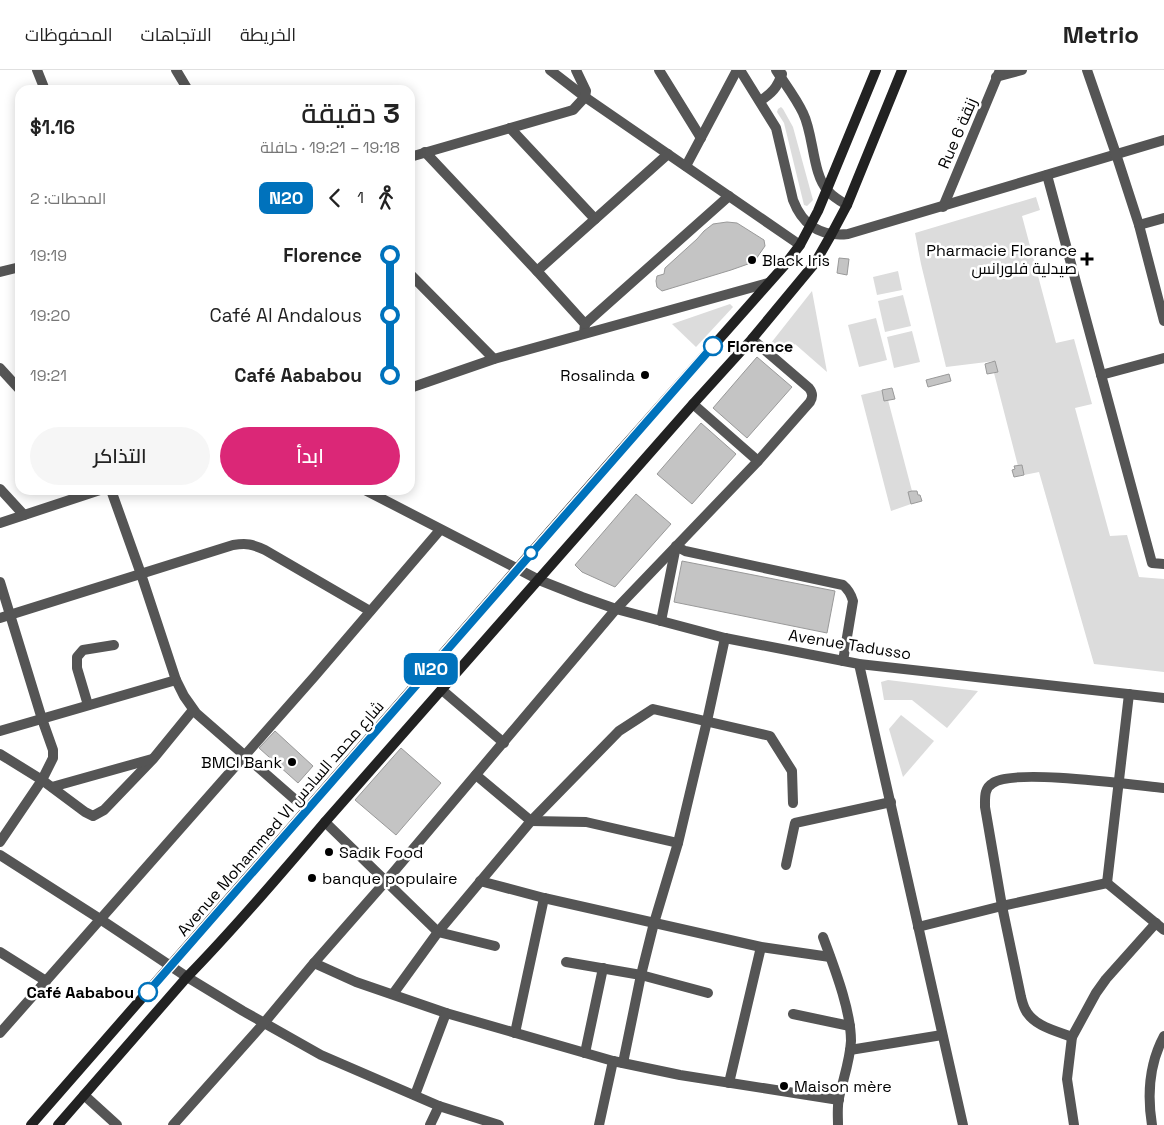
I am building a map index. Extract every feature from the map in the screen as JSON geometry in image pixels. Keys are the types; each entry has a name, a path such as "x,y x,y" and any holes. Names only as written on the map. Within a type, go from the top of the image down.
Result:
{"main road":[{"name":"Avenue Mohammed VI شارع محمد السادس","path":"31,1125 784,266 800,245 811,226 876,70"},
{"path":"58,1125 752,339 815,263 847,205 902,70"}],"street":[{"path":"37,70 43,85"},
{"path":"176,70 185,85"},
{"path":"550,70 800,245"},
{"path":"415,155 573,110 585,96 586,91 576,70"},
{"path":"659,70 701,138"},
{"path":"686,166 738,70 776,128 796,208 811,226 831,235 848,234 943,207 1164,140"},
{"path":"998,74 1022,70"},
{"path":"1087,70 1160,289 1164,321"},
{"path":"760,101 771,94 776,88 780,72"},
{"path":"780,72 803,114 822,183 835,198 847,205"},
{"name":"Rue 6 زنقة","path":"943,207 998,74"},
{"path":"510,128 595,219"},
{"path":"425,152 537,271 585,328"},
{"path":"537,271 668,154"},
{"path":"1047,175 1152,563 1164,564"},
{"path":"585,328 729,196"},
{"path":"1139,225 1164,218"},
{"path":"0,272 15,268"},
{"path":"415,279 494,359"},
{"path":"415,386 585,328 768,283"},
{"path":"172,1125 264,1023 386,882 616,609 758,461 810,402 812,393 810,388 752,339"},
{"path":"1101,375 1164,358"},
{"path":"0,368 15,384"},
{"path":"693,404 758,461"},
{"path":"0,489 24,515"},
{"path":"0,523 85,495"},
{"path":"114,495 176,680 184,696 193,710 307,810"},
{"name":"Avenue Tadusso","path":"374,495 539,580 616,609 661,622 725,638 860,664 1164,698"},
{"path":"1,1031 314,677 440,530"},
{"path":"0,618 233,545 245,543 265,550 370,611"},
{"path":"661,622 676,546"},
{"path":"676,546 685,552 843,585 852,595 853,601 843,661"},
{"path":"0,582 53,750 53,758 42,780 0,842"},
{"path":"600,1125 642,975 654,923 678,844 725,638"},
{"path":"88,705 77,668 78,657 83,650 114,645"},
{"path":"860,664 963,1125"},
{"path":"0,731 176,680"},
{"path":"442,690 504,743"},
{"path":"1107,883 1129,694"},
{"path":"392,994 438,932 531,821 619,731 653,709 770,736 792,771 793,803"},
{"path":"0,754 42,780 93,816 104,810 153,759 193,710"},
{"path":"52,787 153,759"},
{"path":"476,775 531,821 586,822 678,844"},
{"path":"1072,1037 1040,1025 1025,1010 1002,906 985,807 986,790 995,781 1014,777 1041,777 1164,788"},
{"path":"786,865 795,823 891,802"},
{"path":"325,822 438,932 495,946"},
{"path":"0,855 170,966 321,1055 438,1106 499,1125"},
{"path":"480,881 544,898 761,947 830,957"},
{"path":"918,927 1107,883"},
{"path":"1107,883 1164,930"},
{"path":"515,1033 544,898"},
{"path":"1074,1125 1067,1079 1072,1037 1096,993 1106,979 1156,923"},
{"path":"823,938 845,1004 850,1026 850,1050 839,1100 838,1125"},
{"path":"729,1083 761,947"},
{"path":"0,952 46,981"},
{"path":"566,962 642,975 708,992"},
{"path":"314,963 356,982 446,1014 618,1062 680,1075 839,1100"},
{"path":"585,1053 603,968"},
{"path":"415,1095 446,1014"},
{"path":"792,1014 850,1026"},
{"path":"850,1050 942,1035"},
{"path":"1151,1125 1150,1084 1153,1064 1164,1036"},
{"path":"84,1095 117,1125"},
{"path":"430,1125 438,1106"}],"shaded area":[{"path":"781,107 793,127 813,200 807,206 804,205 784,123 777,112"},
{"path":"1036,197 1040,210 1022,216 1056,343 1074,339 1092,404 1075,408 1110,536 1127,535 1139,577 1164,579 1164,672 1094,664 1039,472 1024,475 1022,465 1018,466 994,373 998,372 995,361 946,367 915,233"},
{"path":"898,271 902,290 877,295 873,277"},
{"path":"812,291 827,372 795,344 785,354 771,343"},
{"path":"903,295 911,326 885,332 878,301"},
{"path":"730,304 733,307 696,347 672,324"},
{"path":"876,318 887,360 859,367 848,325"},
{"path":"912,331 920,362 894,368 887,337"},
{"path":"882,390 884,401 888,400 912,491 908,492 911,504 891,511 861,395"},
{"path":"888,680 978,691 947,728 912,700 884,700 881,682"},
{"path":"901,715 934,741 903,777 889,729"}],"building":[{"path":"737,223 764,240 765,246 756,259 731,270 662,291 657,287 657,276 664,274 665,268 704,231 713,224"},
{"path":"839,258 849,259 847,275 837,273"},
{"path":"757,357 792,387 747,438 713,408"},
{"path":"995,361 998,372 987,374 985,364"},
{"path":"949,374 951,381 928,387 926,380"},
{"path":"892,388 895,399 884,401 882,390"},
{"path":"701,423 736,454 692,504 657,474"},
{"path":"1022,465 1024,475 1014,477 1012,470 1015,469 1014,466"},
{"path":"917,491 922,501 911,504 908,492"},
{"path":"636,494 671,524 615,587 582,572 575,565"},
{"path":"682,561 835,591 827,633 674,602"},
{"path":"275,731 313,766 298,783 259,748"},
{"path":"401,748 441,783 396,835 355,800"}],"bus line":[{"name":"N20","path":"148,992 713,346"}],"place":[{"name":"Pharmacie Florance صيدلية فلورانس","path":"1087,259"},
{"name":"Black Iris","path":"752,260"},
{"name":"Florence","path":"713,346"},
{"name":"Rosalinda","path":"645,375"},
{"name":"BMCI Bank","path":"292,762"},
{"name":"Sadik Food","path":"329,852"},
{"name":"banque populaire","path":"312,878"},
{"name":"Café Aababou","path":"148,992"},
{"name":"Maison mère","path":"784,1086"}]}
